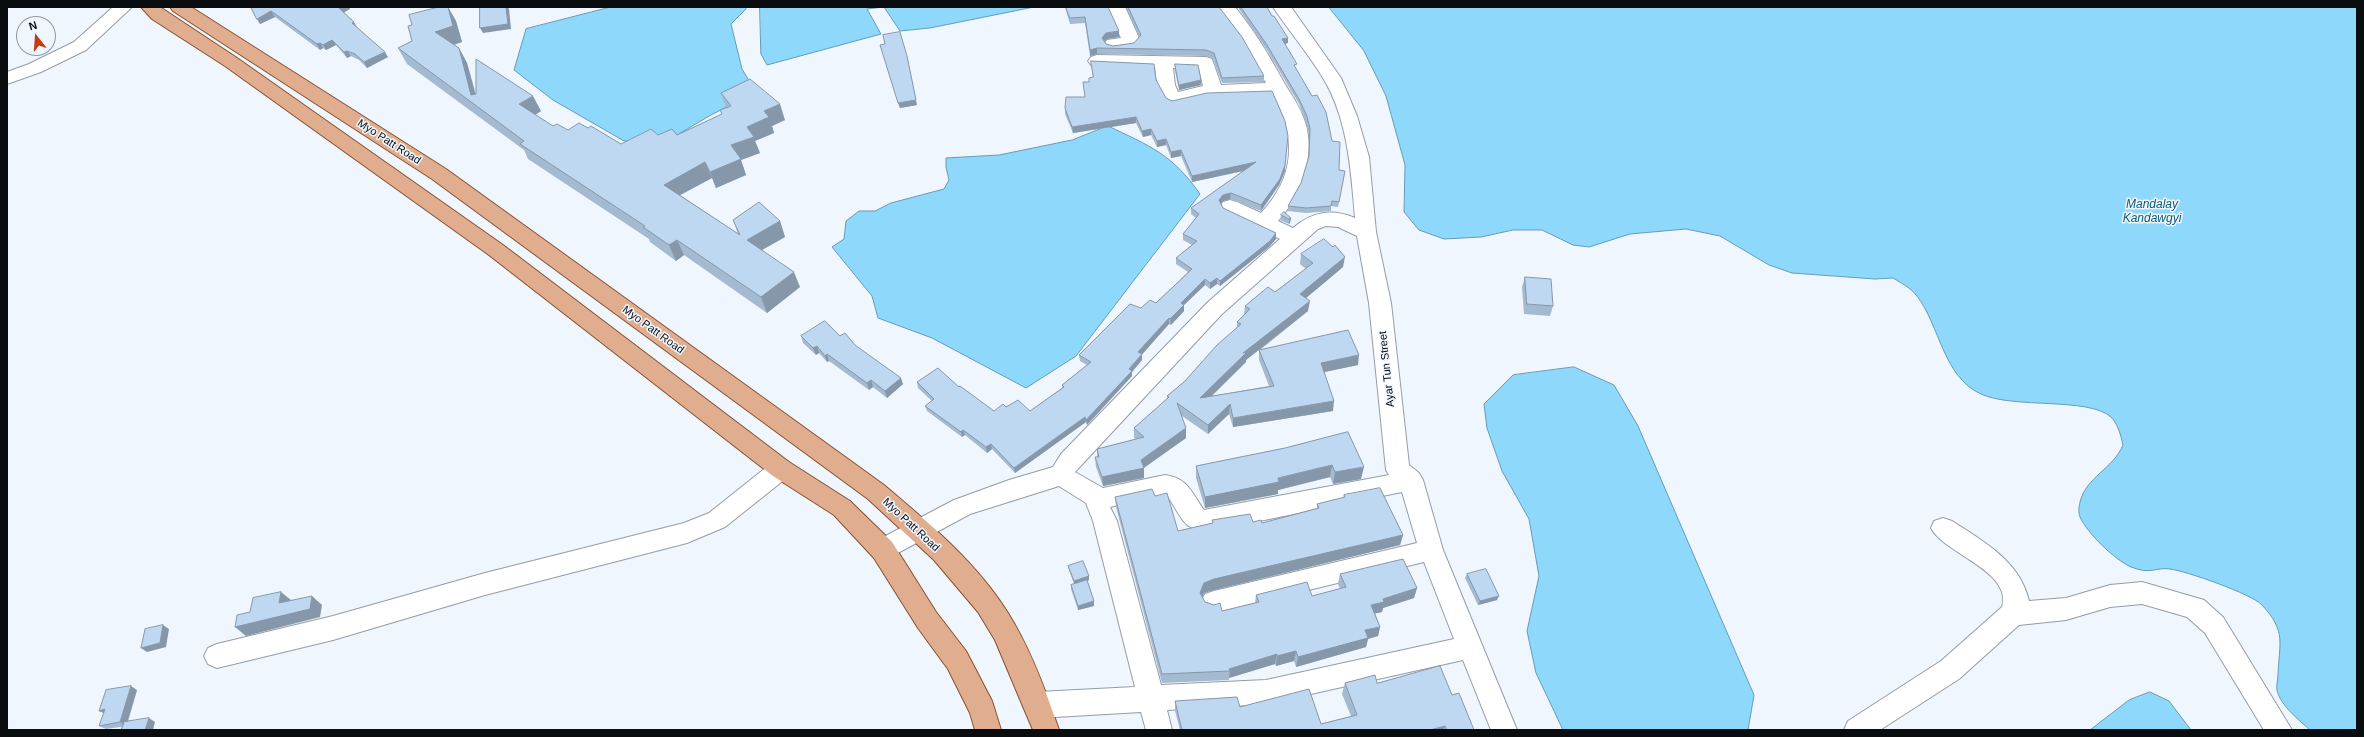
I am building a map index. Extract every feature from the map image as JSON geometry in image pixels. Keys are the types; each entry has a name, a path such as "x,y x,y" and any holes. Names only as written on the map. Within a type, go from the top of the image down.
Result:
{"main road":[{"name":"Myo Patt Road","path":"150,7 158,15 202,33 439,174 876,492 920,531 967,580 999,621 1038,705 1046,730"},
{"name":"Myo Patt Road","path":"179,7 231,62 496,250 781,469 842,508 884,550 927,620 957,660 983,710 988,730"},
{"path":"496,250 522,234"}],"street":[{"path":"7,78 35,68 80,46 123,7"},
{"path":"1113,44 1128,43 1130,40 1116,7"},
{"name":"Ayar Tun Street","path":"1282,7 1332,78 1348,116 1360,157 1366,232 1380,303 1398,470 1411,480 1431,550 1503,730"},
{"path":"1227,9 1254,45 1297,125 1299,156 1292,185 1280,208 1265,222"},
{"path":"1097,61 1206,63 1214,91"},
{"path":"1163,62 1166,85 1173,99 1214,91 1278,89"},
{"path":"1230,207 1265,222 1296,238"},
{"path":"884,550 962,507 1009,490 1061,475 1070,461 1215,308 1311,224 1324,218 1342,220 1366,232"},
{"path":"217,656 333,628 485,584 686,533 716,520 781,469"},
{"path":"1061,475 1100,499 1170,485 1174,486 1181,494 1196,519 1200,521 1225,518 1411,480"},
{"path":"1100,499 1097,504 1105,521 1159,730"},
{"path":"1857,730 1950,670 2013,614 2018,604 2016,590 2006,575 1943,528"},
{"path":"1214,602 1431,550"},
{"path":"2013,614 2066,609 2110,596 2142,593 2195,608 2214,625 2279,730"},
{"path":"1038,705 1266,692 1470,647"}],"water":[{"path":"611,7 746,7 746,9 731,24 742,69 756,92 711,115 672,138 624,141 553,100 514,70 526,29"},
{"path":"760,7 884,7 867,9 881,34 767,65 761,54"},
{"path":"884,7 1034,7 930,28 900,31"},
{"name":"Mandalay Kandawgyi","path":"1329,7 2357,7 2357,730 2310,730 2286,707 2279,696 2277,688 2280,638 2270,614 2256,600 2204,578 2178,571 2165,569 2148,571 2131,567 2110,552 2089,531 2079,514 2083,493 2094,479 2113,461 2123,445 2117,427 2111,417 2100,411 2086,407 2012,401 1995,398 1981,394 1968,386 1958,376 1950,363 1925,308 1915,293 1893,278 1875,279 1792,273 1769,265 1720,236 1686,229 1630,234 1589,247 1573,245 1542,230 1513,230 1481,237 1444,239 1419,230 1404,212 1405,165 1386,96 1364,51"},
{"path":"1108,126 1136,139 1170,160 1190,180 1200,194 1076,356 1026,388 932,338 878,318 872,296 832,247 844,239 846,221 859,211 875,211 891,203 944,189 949,180 946,167 946,158 999,155 1072,140"},
{"path":"1574,367 1614,385 1638,426 1754,695 1748,730 1563,730 1536,673 1527,631 1539,576 1529,519 1502,471 1487,428 1484,404 1513,375"},
{"path":"2150,692 2169,701 2191,730 2090,730 2129,700"}],"building":[{"path":"251,7 341,7 339,8 354,22 352,23 385,52 364,62 355,54 347,51 344,52 332,40 323,45 320,43 317,44 271,11 257,19"},
{"path":"439,7 448,7 453,26 435,32 459,48 471,95 476,94 476,59 533,96 519,104 553,126 557,124 568,130 579,123 588,128 591,126 621,144 651,129 658,135 672,129 677,135 722,114 720,110 731,106 721,93 750,79 780,104 764,111 769,117 747,127 754,137 731,145 741,159 710,172 705,162 664,185 740,235 733,220 759,202 780,221 747,240 794,272 761,297 677,240 669,245 643,227 645,226 520,144 524,141 398,48 412,41 408,26 412,25 409,15"},
{"path":"480,7 506,7 508,24 480,28"},
{"path":"1066,7 1108,7 1119,31 1106,33 1102,38 1106,44 1113,46 1134,43 1141,35 1128,7 1219,7 1242,37 1264,76 1222,78 1214,53 1206,50 1097,48 1090,50 1085,17 1070,18"},
{"path":"1241,7 1267,7 1272,16 1274,16 1288,38 1282,39 1297,64 1294,65 1312,96 1317,95 1326,112 1332,141 1340,142 1339,170 1345,171 1339,202 1332,201 1331,206 1306,208 1288,206 1301,183 1309,156 1310,129 1307,116 1299,99 1267,45"},
{"path":"900,32 907,56 916,100 898,103 880,45 885,44 883,35"},
{"path":"1091,61 1154,64 1156,80 1166,98 1172,101 1207,93 1272,91 1285,121 1288,136 1285,165 1280,179 1261,205 1231,193 1223,195 1219,200 1223,208 1276,233 1270,241 1220,281 1217,278 1210,283 1205,279 1181,303 1184,305 1170,319 1169,318 1138,352 1142,354 1129,369 1132,371 1086,420 1085,417 1014,468 991,444 986,447 963,430 961,432 925,406 934,399 917,382 938,368 959,387 960,386 994,411 1003,404 1006,407 1018,400 1030,411 1064,387 1062,385 1091,362 1079,355 1130,304 1141,308 1150,300 1156,303 1192,269 1176,258 1197,241 1183,234 1199,214 1191,208 1256,162 1192,176 1181,150 1171,152 1166,139 1157,141 1151,129 1142,131 1136,117 1072,127 1065,108 1066,97 1085,97 1083,82 1089,82 1089,78 1093,77"},
{"path":"1175,64 1198,65 1201,80 1179,85"},
{"path":"1284,212 1291,218 1289,219 1281,215"},
{"path":"1324,239 1333,247 1335,245 1345,257 1300,294 1310,301 1243,353 1247,352 1200,398 1274,386 1259,350 1348,330 1359,355 1321,363 1334,401 1233,418 1230,404 1208,425 1177,403 1186,428 1141,460 1144,468 1102,477 1095,457 1099,457 1097,449 1144,437 1134,428 1169,397 1167,396 1184,382 1217,345 1241,324 1237,322 1250,309 1245,306 1268,287 1275,292 1313,263 1301,254"},
{"path":"1525,277 1551,279 1553,306 1527,304"},
{"path":"825,321 840,336 845,333 855,345 901,378 885,391 871,380 867,383 827,354 825,356 817,346 813,348 801,336"},
{"path":"1348,432 1364,467 1335,472 1332,465 1278,478 1279,482 1205,497 1196,466 1285,448"},
{"path":"1380,488 1403,535 1214,579 1204,583 1200,593 1205,602 1214,605 1220,603 1222,611 1259,602 1256,595 1307,582 1312,596 1346,587 1340,574 1403,559 1417,588 1383,599 1384,602 1371,605 1380,627 1365,630 1368,638 1298,657 1296,651 1277,656 1277,654 1229,669 1230,671 1162,674 1115,497 1152,489 1155,496 1167,493 1178,531 1213,523 1212,520 1250,514 1253,522 1261,520 1262,523 1319,508 1317,504 1345,497 1344,495"},
{"path":"1083,561 1089,576 1074,581 1068,566"},
{"path":"1486,569 1499,596 1480,601 1467,574"},
{"path":"1087,580 1094,601 1078,606 1071,585"},
{"path":"281,592 279,603 312,596 310,609 235,627 237,615 250,612 253,598"},
{"path":"163,625 160,643 141,648 145,629"},
{"path":"1440,666 1452,695 1459,693 1474,730 1447,730 1445,726 1430,730 1182,730 1175,701 1237,697 1240,707 1309,689 1321,724 1357,715 1345,683 1375,675 1377,683"},
{"path":"131,686 120,722 99,726 105,709 99,711 106,690"},
{"path":"149,718 145,730 121,730 124,722"}]}
